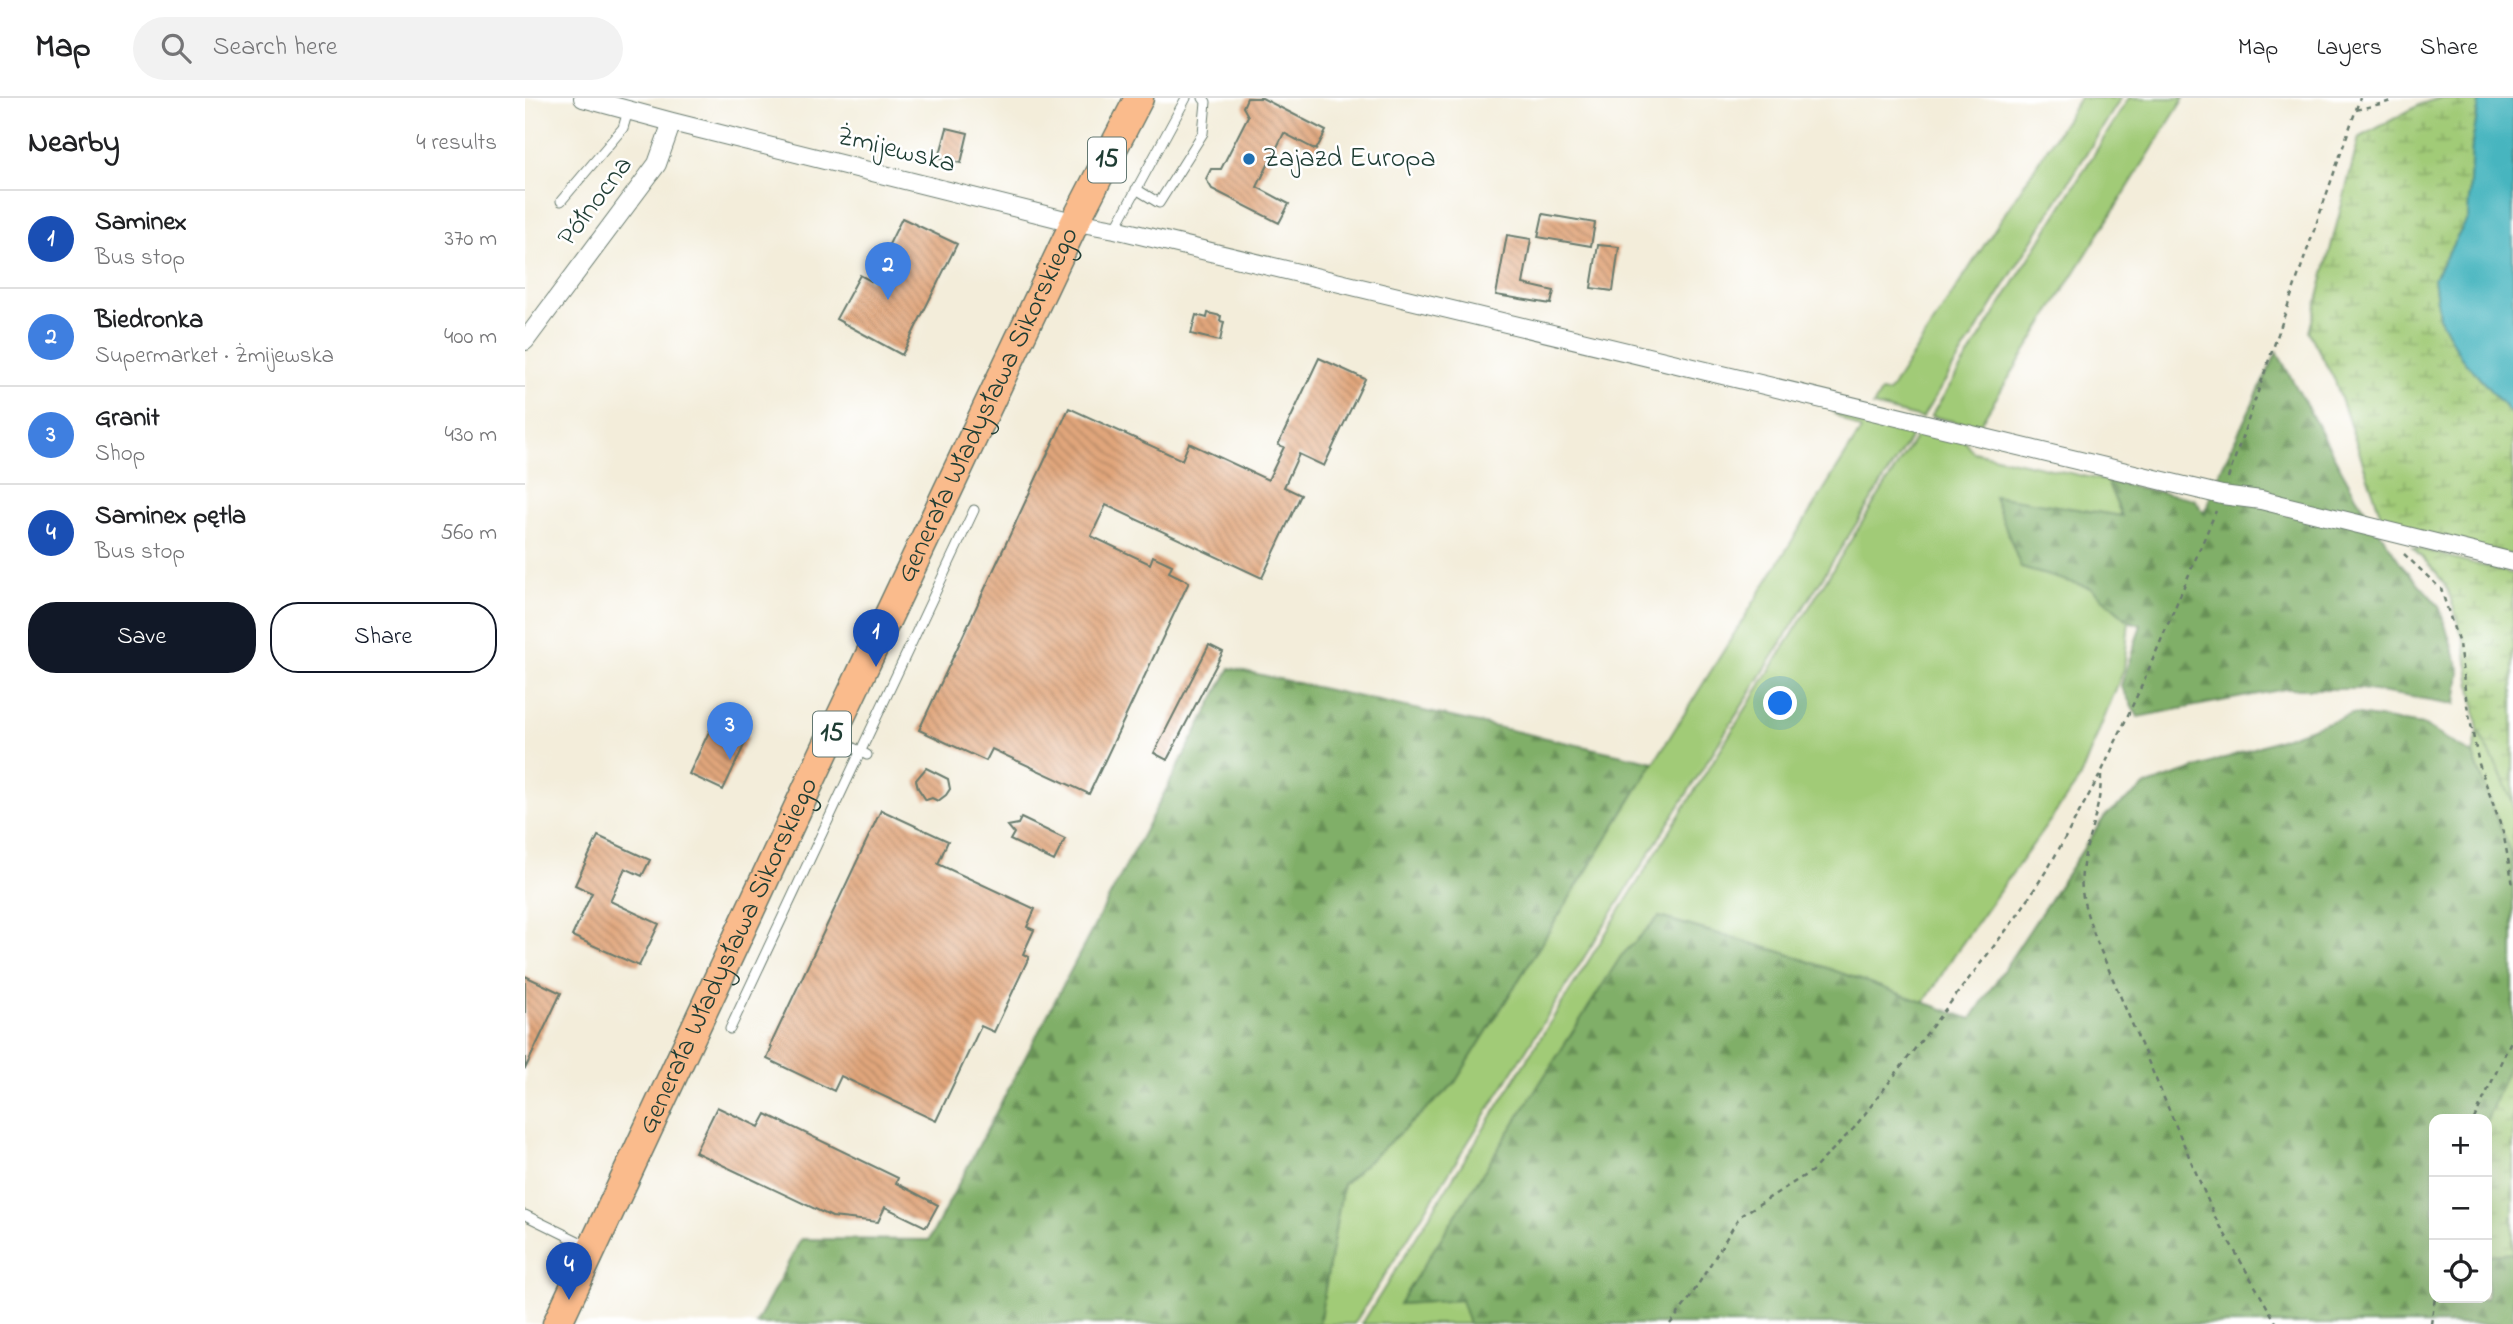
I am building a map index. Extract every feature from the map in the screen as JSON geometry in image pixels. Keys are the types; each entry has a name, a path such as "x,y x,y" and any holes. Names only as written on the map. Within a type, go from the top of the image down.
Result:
{"main road":[{"name":"Generała Władysława Sikorskiego","path":"557,1324 831,737 1076,222 1139,98"}],"street":[{"name":"Żmijewska","path":"583,98 1076,222 1115,229 2222,495 2261,500 2513,562"},
{"name":"Północna","path":"525,341 657,164 672,122"}],"lane":[{"path":"1115,229 1186,98"},
{"path":"1136,189 1159,203 1203,133 1206,102 1203,98"},
{"path":"561,201 622,128 628,110"},
{"path":"730,1029 863,753 974,510"},
{"path":"831,737 863,753"},
{"path":"525,1215 593,1248"}],"path":[{"path":"1670,1324 1740,1216 1812,1171 1854,1128 2017,916 2050,865 2101,773 2142,685 2222,495 2360,98"},
{"path":"2356,110 2396,98"},
{"path":"2386,530 2395,547 2441,589 2459,644 2467,705 2479,764 2503,832 2513,885"},
{"path":"2101,773 2101,798 2082,873 2083,901 2097,942 2215,1217 2277,1324"},
{"path":"2476,1114 2513,1037"},
{"path":"2431,1324 2434,1303"}],"green space":[{"path":"2080,98 2121,98 1922,418 1873,406 1881,392 1888,393"},
{"path":"2129,98 2184,98 1978,427 1931,416"},
{"path":"2440,98 2480,98 2472,144 2468,218 2434,278 2439,317 2460,356 2513,416 2513,555 2385,527 2335,381 2309,332 2359,138 2421,104"},
{"path":"2277,352 2356,496 2402,565 2439,606 2460,671 2456,704 2361,689 2285,689 2138,717 2121,686 2141,625 2129,621 2091,588 2021,568 1994,496 2122,516 2107,481 2194,499 2205,514 2215,482"},
{"path":"1833,413 1917,427 1354,1324 1319,1324 1343,1184 1454,1084 1861,430"},
{"path":"1921,428 1964,440 1973,452 2107,481 2122,516 1994,497 2021,568 2092,588 2129,621 2124,669 2079,780 1954,955 1924,1003 1785,953 1659,917 1400,1304 1462,1300 1469,1324 1362,1324"},
{"path":"2412,547 2513,574 2513,803 2478,731 2464,641 2448,590 2435,571"},
{"path":"1230,668 1654,762 1454,1084 1343,1184 1319,1324 756,1324 801,1239 929,1240"},
{"path":"2352,714 2423,725 2473,755 2513,860 2513,1055 2490,1114 2429,1114 2429,1303 2492,1303 2492,1255 2513,1253 2513,1324 1469,1324 1461,1300 1399,1304 1621,956 1659,917 1785,953 1971,1019 2105,816 2145,786"},
{"path":"2478,731 2513,803 2513,860 2473,755"},
{"path":"2513,1055 2513,1253 2492,1255 2492,1114 2490,1114"}],"water":[{"path":"2480,98 2513,98 2513,416 2460,356 2439,317 2434,278 2468,218 2472,144"}],"building":[{"name":"Zajazd Europa","path":"1247,98 1262,98 1326,131 1316,150 1284,133 1257,187 1289,204 1279,223 1212,189 1206,179 1211,169 1221,169 1248,116 1243,107"},
{"path":"947,128 968,133 961,163 939,158"},
{"path":"1543,214 1595,223 1591,246 1538,237"},
{"path":"902,218 957,244 902,355 836,319 860,275 871,281"},
{"path":"1507,235 1531,239 1523,284 1554,291 1551,304 1496,295"},
{"path":"1598,245 1619,247 1613,291 1591,288"},
{"path":"1208,313 1221,316 1220,321 1224,322 1220,341 1191,334 1196,315 1207,318"},
{"path":"1319,358 1365,379 1324,466 1299,454 1284,487 1301,495 1262,578 1106,505 1091,536 1150,564 1153,556 1172,565 1169,572 1189,582 1089,794 992,749 986,761 919,730 1069,408 1182,460 1189,443 1268,480 1284,447 1278,445"},
{"path":"1209,645 1223,652 1167,760 1154,753"},
{"path":"714,721 748,737 723,790 689,774"},
{"path":"926,768 948,779 950,789 938,801 932,798 926,800 918,788 916,780"},
{"path":"881,810 948,841 938,864 1035,909 1027,927 1034,930 1023,954 1029,957 994,1032 981,1026 936,1121 841,1076 834,1091 767,1059 772,1047 770,1046"},
{"path":"1021,818 1065,839 1054,861 1010,840 1014,833 1008,826 1018,824"},
{"path":"598,836 650,860 642,876 625,868 610,901 659,924 639,966 572,936 592,893 575,885"},
{"path":"525,976 561,993 525,1069"},
{"path":"717,1107 759,1127 766,1114 898,1178 896,1183 938,1205 926,1227 885,1207 878,1222 832,1217 695,1152"}],"place":[{"name":"Zajazd Europa","path":"1249,159"},
{"name":"Biedronka","path":"888,300"},
{"name":"Saminex","path":"876,667"},
{"name":"Granit","path":"730,760"},
{"name":"Saminex pętla","path":"569,1300"}]}
